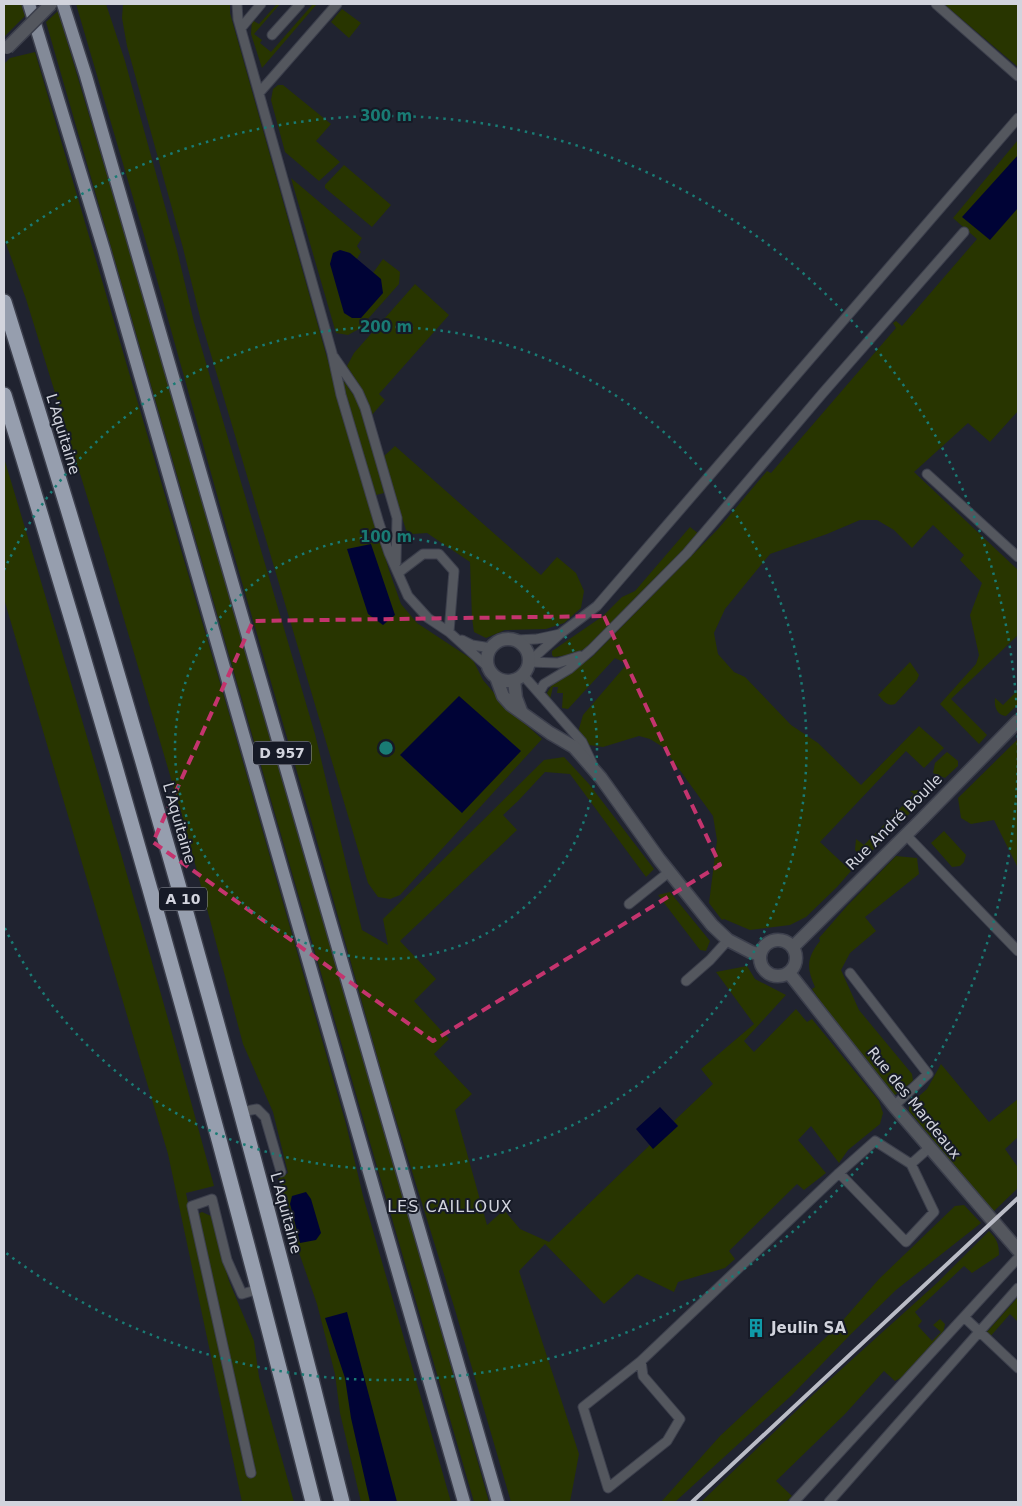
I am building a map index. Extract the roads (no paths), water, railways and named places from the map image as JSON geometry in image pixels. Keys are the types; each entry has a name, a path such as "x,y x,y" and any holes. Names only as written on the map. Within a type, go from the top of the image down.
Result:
{"highway":[{"name":"L'Aquitaine","path":"4,302 125,698 186,910 242,1112 342,1502"},
{"name":"A 10","path":"4,395 151,888 259,1289 313,1502"}],"main road":[{"name":"D 957","path":"29,4 107,260 464,1502"},
{"name":"D 957","path":"63,4 86,76 188,426 498,1502"}],"street":[{"path":"6,49 51,4"},
{"path":"522,712 516,698 519,678 530,662 527,649 516,640 502,639 491,648 487,658 503,696 511,705 550,733 574,747 601,778 669,872 712,925 728,940 751,952 760,954"},
{"path":"492,672 501,680 519,678"},
{"name":"Rue André Boulle","path":"793,947 1018,721"},
{"path":"783,940 793,947 796,958 793,969 789,973 779,976 768,973 762,965 760,954 766,944 771,941 783,940"},
{"name":"Rue des Mardeaux","path":"789,973 929,1148 1016,1243"}],"lane":[{"path":"237,4 236,8 241,28 332,353 339,388 385,542 408,596 415,605 428,618 449,632 472,645 491,648"},
{"path":"241,28 261,4"},
{"path":"272,35 300,4"},
{"path":"259,93 337,4"},
{"path":"936,4 1018,76"},
{"path":"530,662 560,634 596,606 1018,118"},
{"path":"539,693 544,684 569,669 591,650 687,553 822,394 964,232"},
{"path":"332,353 358,392 365,408 397,518 396,556 398,573"},
{"path":"927,474 1018,558"},
{"path":"398,573 423,554 439,554 454,571 449,632"},
{"path":"449,632 492,672"},
{"path":"516,640 537,639 560,634"},
{"path":"530,662 564,662 591,650"},
{"path":"519,678 539,693 582,742 601,778"},
{"path":"906,835 1018,951"},
{"path":"629,904 669,872"},
{"path":"686,981 710,960 728,940"},
{"path":"850,973 928,1074 894,1106"},
{"path":"242,1112 257,1109 265,1116 281,1172"},
{"path":"641,1361 643,1376 680,1419 667,1441 608,1488 583,1406 641,1361 839,1173 875,1141 911,1164 934,1212 906,1242 839,1173"},
{"path":"911,1164 929,1148"},
{"path":"251,1472 192,1206 212,1199 228,1260 242,1294 259,1289"},
{"path":"794,1502 1018,1258"},
{"path":"829,1502 1018,1288"},
{"path":"964,1317 1018,1368"}],"railway":[{"path":"692,1502 1018,1198"}],"place":[{"name":"Jeulin SA","path":"756,1328"}],"district":[{"name":"LES CAILLOUX","path":"450,1206"}]}
